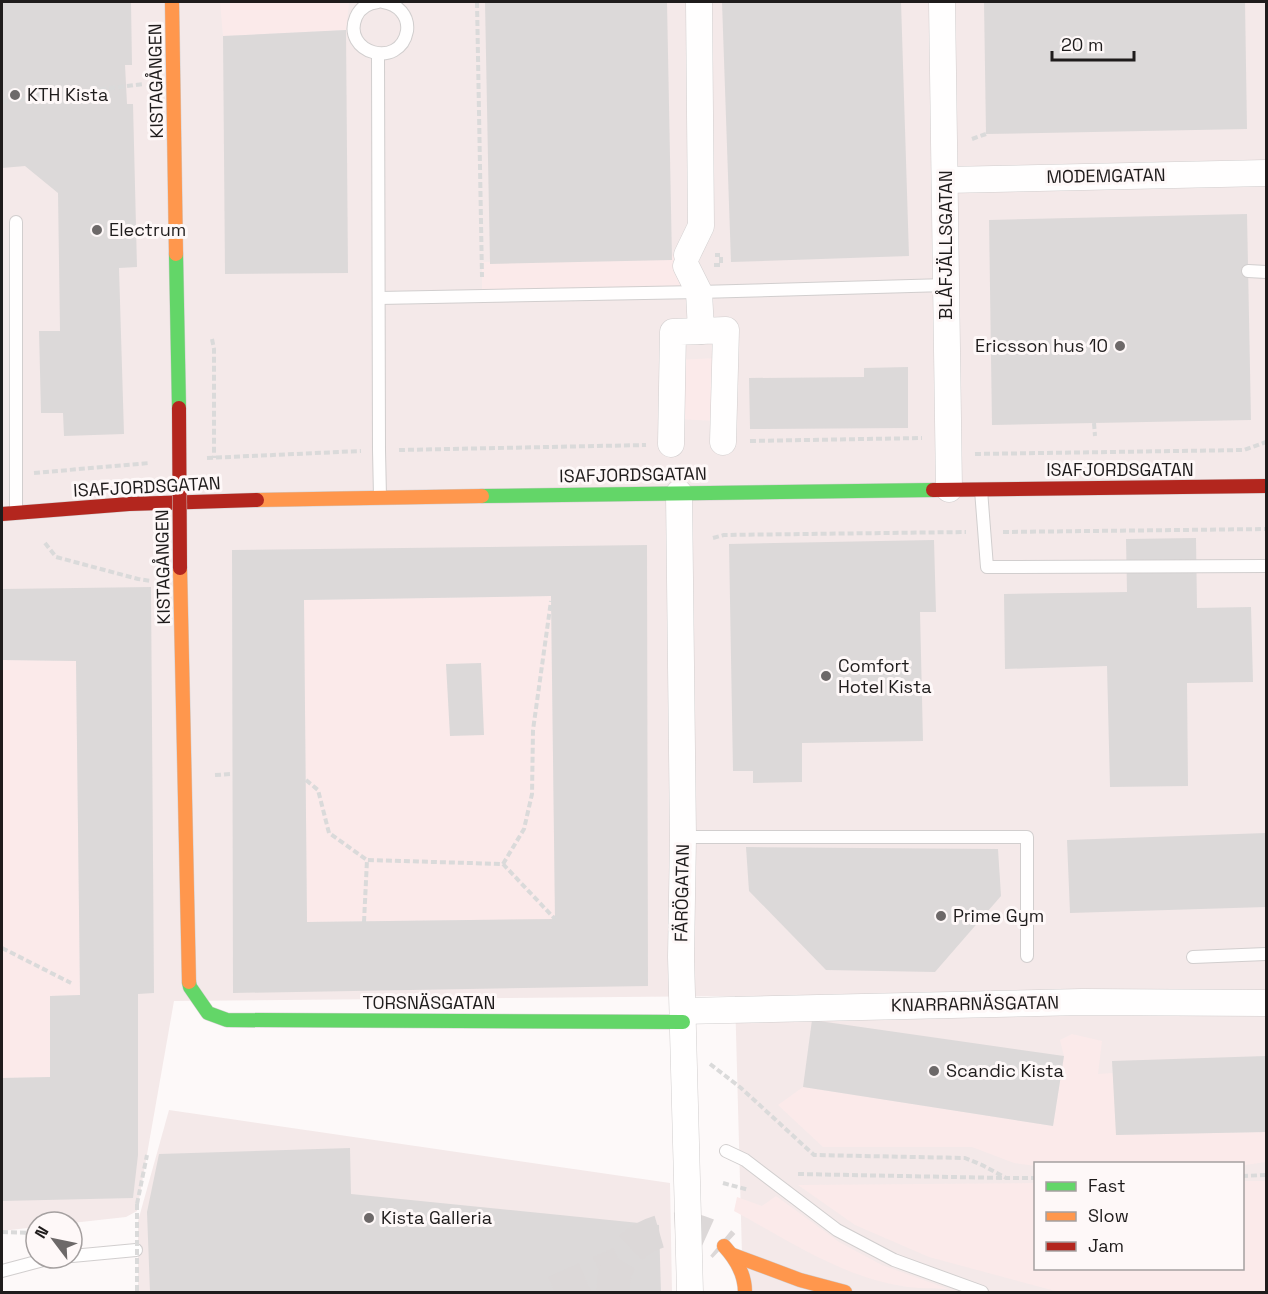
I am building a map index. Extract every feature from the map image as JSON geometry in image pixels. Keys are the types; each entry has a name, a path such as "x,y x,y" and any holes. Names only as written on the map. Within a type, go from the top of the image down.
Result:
{"street":[{"name":"KISTAGÅNGEN","path":"172,2 180,568 190,987"},
{"path":"699,2 701,226 687,261 699,292 701,331"},
{"name":"BLÅFJÄLLSGATAN","path":"942,2 949,489"},
{"name":"MODEMGATAN","path":"945,180 1266,173"},
{"path":"671,444 673,332 726,330 723,442"},
{"name":"ISAFJORDSGATAN","path":"2,514 129,504 380,497 1266,486"},
{"name":"FÄRÖGATAN","path":"679,493 683,1017 690,1293"},
{"name":"TORSNÄSGATAN","path":"190,987 208,1013 227,1020 683,1017"},
{"name":"KNARRARNÄSGATAN","path":"683,1017 1082,1002 1266,1004"},
{"path":"745,1293 745,1284 729,1250 800,1280 845,1293"}],"lane":[{"path":"378,2 363,7 357,14 354,31 362,47 378,54 395,50 401,45 407,29 406,20 396,6 383,2"},
{"path":"378,54 380,497"},
{"path":"16,222 16,513"},
{"path":"1248,271 1266,272"},
{"path":"379,298 946,285"},
{"path":"981,489 987,567 1266,566"},
{"path":"683,837 1027,837 1027,956"},
{"path":"1193,957 1266,954"},
{"path":"726,1151 746,1160 837,1230 894,1260 982,1293"},
{"path":"84,1255 136,1250"},
{"path":"2,1271 24,1265"}],"path":[{"path":"477,2 482,262"},
{"path":"2,102 144,84"},
{"path":"972,139 986,134"},
{"path":"212,339 214,349 214,458"},
{"path":"1094,423 1095,435"},
{"path":"723,442 918,436 972,454 1244,450 1266,442"},
{"path":"204,459 379,450 671,444"},
{"path":"15,474 151,463"},
{"path":"45,543 57,556 138,579"},
{"path":"503,864 524,829 532,794 532,730 551,601"},
{"path":"206,776 232,774"},
{"path":"306,780 318,790 329,833 367,860 503,864 555,919"},
{"path":"364,922 367,860"},
{"path":"2,948 71,982"},
{"path":"710,1064 741,1088 814,1155 965,1158 1006,1178"},
{"path":"137,1293 137,1204 147,1155"},
{"path":"723,1183 760,1192 772,1182 792,1174 1034,1178"},
{"path":"1244,1176 1266,1175"},
{"path":"2,1232 24,1233"}],"shaded area":[{"path":"2,2 1266,2 1266,1292 743,1292 735,996 174,1001 137,1211 126,1217 84,1222 84,1210 24,1210 24,1228 2,1231"},
{"path":"220,2 352,2 349,3 346,30 223,36"},
{"path":"687,255 699,292 482,296 482,262"},
{"path":"717,358 716,421 677,419 676,360"},
{"path":"551,596 555,919 307,922 304,600"},
{"path":"2,660 76,661 80,995 50,996 50,1077 2,1078"},
{"path":"1072,1034 1102,1041 1098,1074 1113,1073 1117,1135 1266,1132 1266,1162 1245,1165 1244,1162 1034,1162 1034,1166 1014,1163 972,1147 823,1147 778,1105 803,1087 1053,1126 1064,1056 1060,1040"},
{"name":"Kista Galleria","path":"169,1110 670,1183 672,1292 138,1292 138,1221"},
{"path":"1244,1181 1266,1181 1266,1292 1059,1292 929,1257 855,1225 798,1185 1034,1183 1034,1270 1244,1270"},
{"path":"776,1196 839,1242 882,1265 948,1289 908,1287 857,1274 815,1256 734,1211 737,1197 762,1206"}],"building":[{"name":"Electrum","path":"2,2 131,2 132,65 125,65 127,104 133,104 137,267 119,268 124,434 64,436 63,413 41,413 39,331 60,331 58,193 25,166 2,168"},
{"path":"485,2 667,2 672,260 490,264"},
{"path":"722,2 901,2 909,256 731,262"},
{"path":"984,2 1245,2 1247,129 986,134"},
{"path":"346,30 348,273 225,274 223,36"},
{"name":"Ericsson hus 10","path":"1247,214 1251,420 992,425 989,220"},
{"path":"908,367 908,428 750,429 749,378 864,377 864,368"},
{"path":"1196,538 1197,608 1251,607 1253,682 1187,683 1188,786 1110,787 1107,666 1005,669 1004,594 1127,592 1126,539"},
{"name":"Comfort Hotel Kista","path":"934,540 936,612 920,612 923,741 802,743 802,782 753,783 753,771 733,771 729,544"},
{"path":"647,545 648,986 233,993 232,550","holes":["551,596 555,919 307,922 304,600"]},
{"path":"151,587 154,993 138,994 138,1155 133,1198 2,1201 2,1078 50,1077 50,996 80,995 76,661 2,660 2,589"},
{"path":"481,663 484,735 450,736 446,664"},
{"path":"1266,833 1266,907 1070,913 1067,840"},
{"path":"746,847 998,849 1001,896 935,972 826,970 749,891"},
{"name":"Scandic Kista","path":"812,1020 1064,1056 1053,1126 803,1087"},
{"path":"1266,1056 1266,1132 1116,1135 1112,1061"},
{"name":"Kista Galleria","path":"350,1148 351,1194 659,1225 661,1292 150,1292 147,1212 159,1154"}],"tunnel":[{"path":"613,1292 616,1272 624,1256 637,1243 653,1234 671,1229 690,1230 708,1235 724,1246"},
{"path":"555,1292 620,1263"}],"traffic: fast":[{"path":"176,254 179,408"},
{"path":"482,496 933,490"},
{"path":"189,982 208,1013 227,1020 683,1022"}],"traffic: slow":[{"path":"172,2 176,254"},
{"path":"257,500 482,496"},
{"path":"180,568 189,982"},
{"path":"724,1246 739,1267 745,1292"},
{"path":"733,1255 800,1280 845,1292"}],"traffic: jam":[{"path":"179,408 180,568"},
{"path":"933,490 1266,486"},
{"path":"2,514 129,504 257,500"}],"place":[{"name":"KTH Kista","path":"15,95"},
{"name":"Electrum","path":"97,230"},
{"name":"Ericsson hus 10","path":"1120,346"},
{"name":"Comfort Hotel Kista","path":"826,676"},
{"name":"Prime Gym","path":"941,916"},
{"name":"Scandic Kista","path":"934,1071"},
{"name":"Kista Galleria","path":"369,1218"}]}
